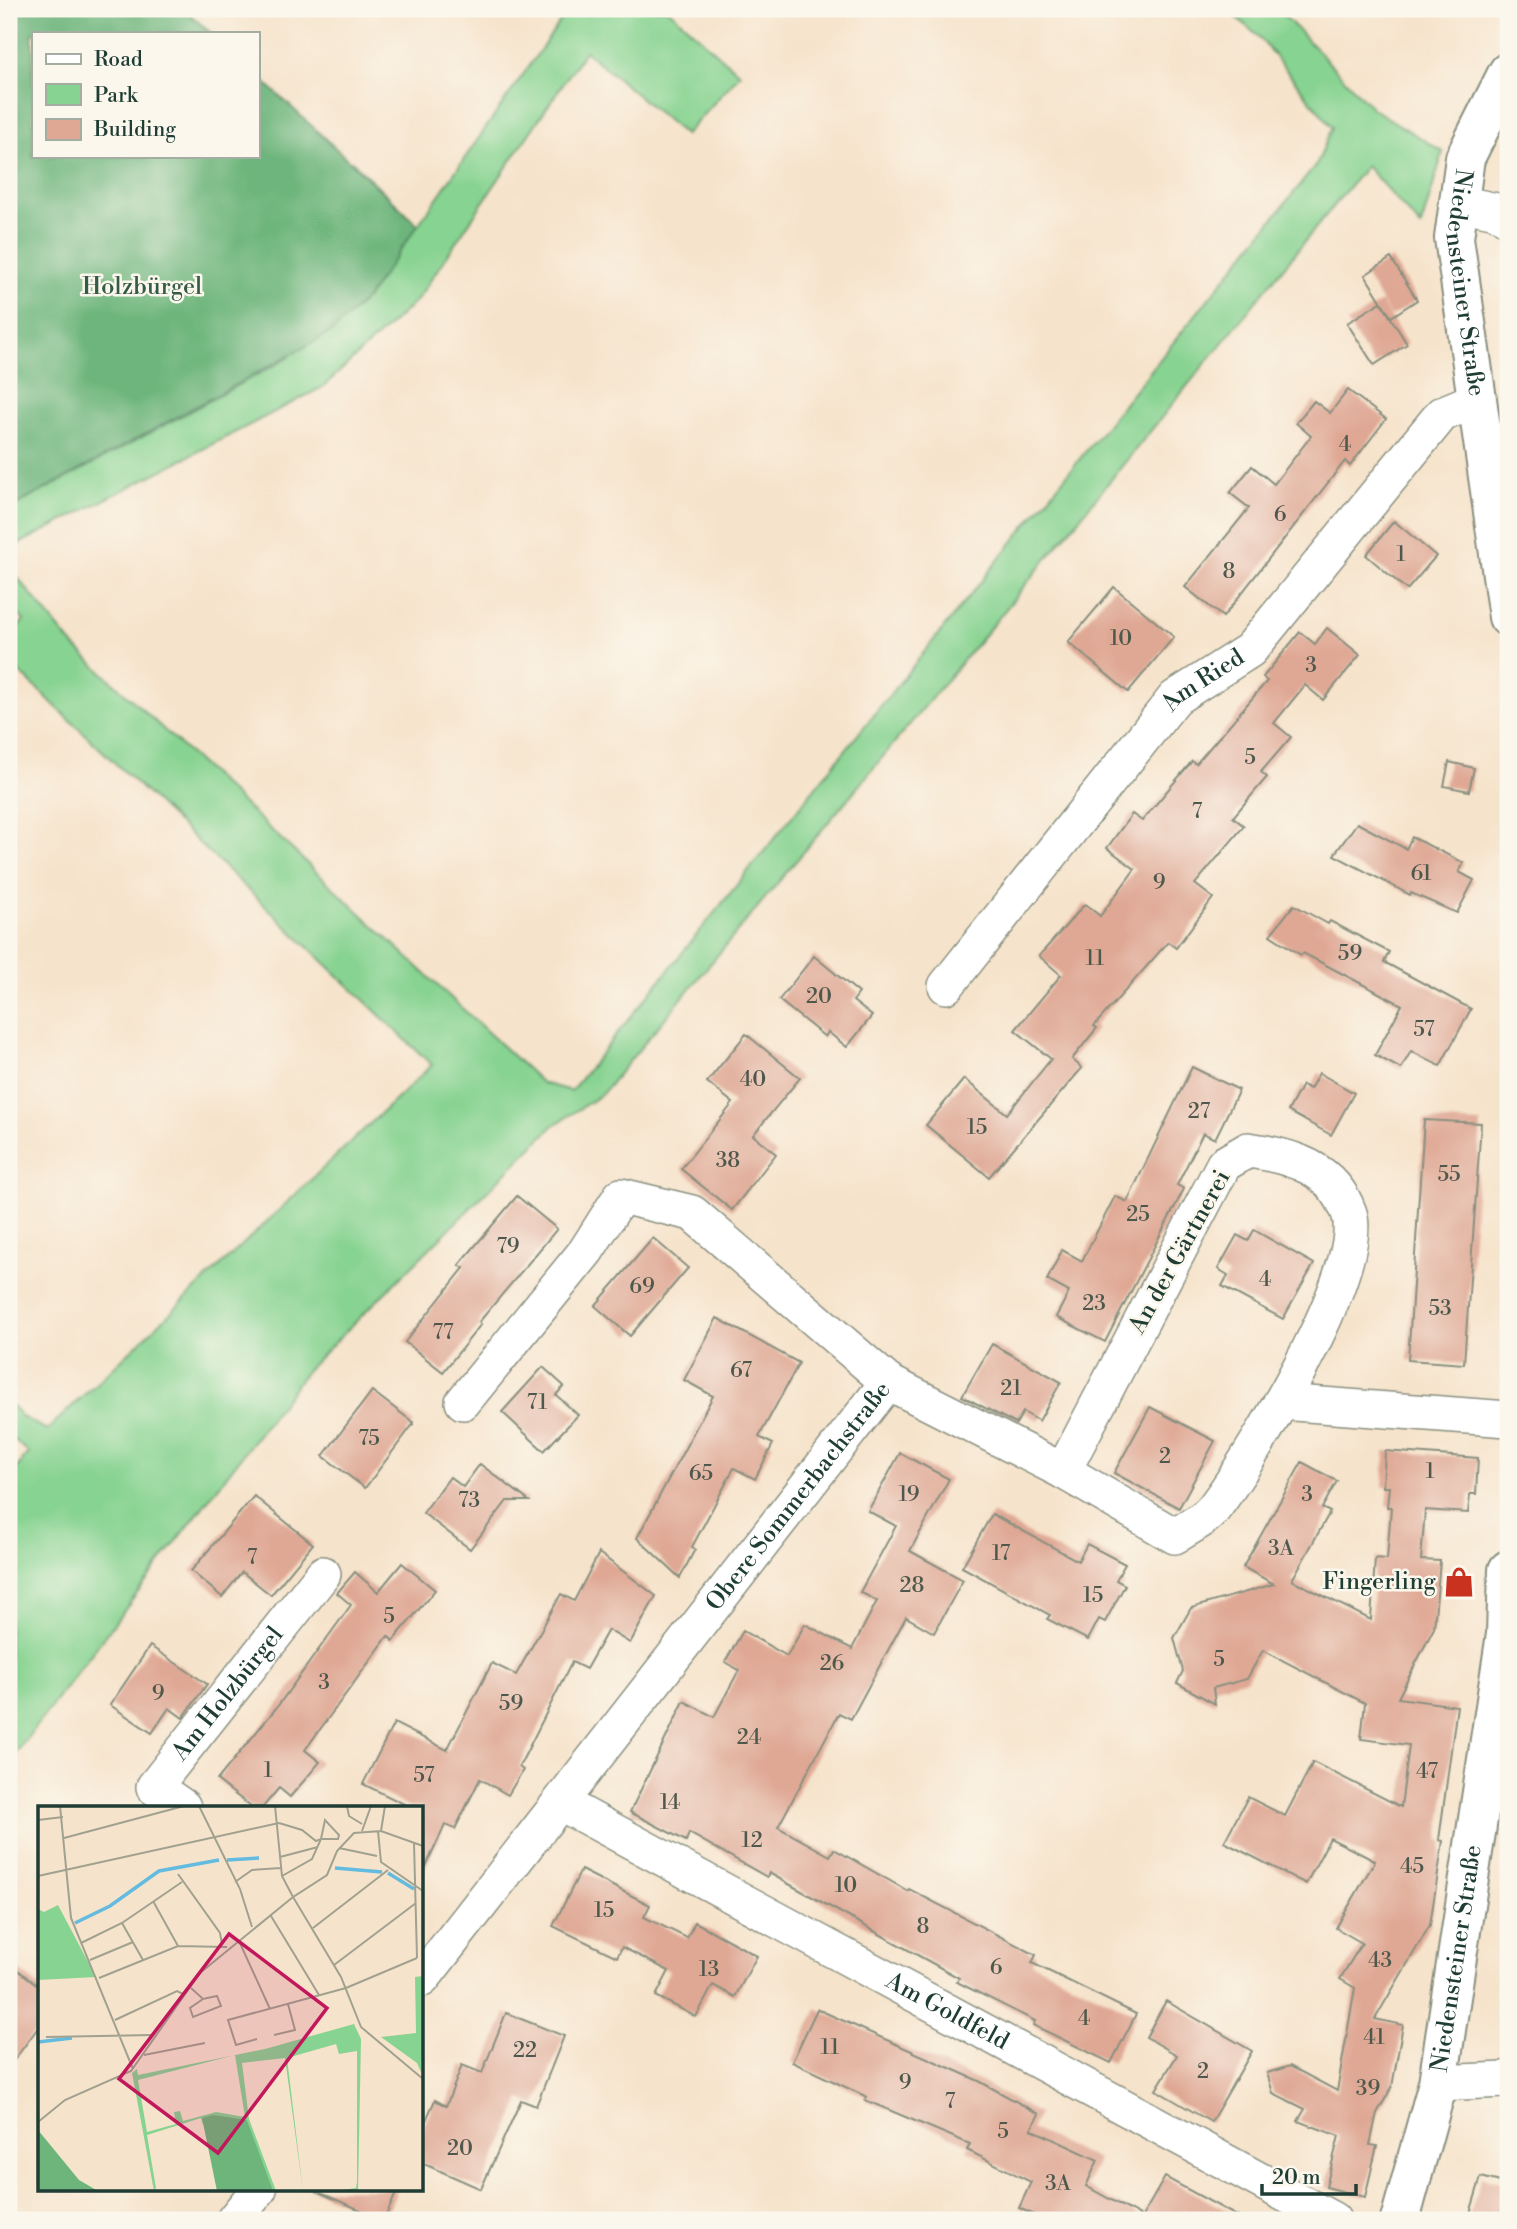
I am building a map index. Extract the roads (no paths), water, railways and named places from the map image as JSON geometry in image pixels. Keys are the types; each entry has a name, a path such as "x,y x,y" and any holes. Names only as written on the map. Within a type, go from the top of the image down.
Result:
{"main road":[{"name":"Niedensteiner Straße","path":"1508,72 1465,158 1454,238 1508,617"},
{"name":"Niedensteiner Straße","path":"1401,2220 1438,2083 1506,1634 1508,1570"}],"street":[{"path":"1458,203 1497,211 1508,219"},
{"name":"Am Ried","path":"946,986 1175,698 1250,650 1442,414 1478,399"},
{"name":"An der Gärtnerei","path":"888,1381 1063,1471 1175,1536 1212,1511 1281,1402 1331,1307 1346,1267 1350,1216 1337,1186 1313,1167 1273,1153 1248,1150 1224,1164 1063,1471"},
{"name":"Obere Sommerbachstraße","path":"424,1976 888,1381 692,1213 621,1196 586,1251 463,1402"},
{"path":"1281,1402 1508,1419"},
{"name":"Am Holzbürgel","path":"182,1806 154,1787 323,1574"},
{"name":"Am Goldfeld","path":"561,1803 1333,2220"},
{"path":"1438,2083 1507,2080"},
{"path":"234,2220 258,2190"}],"place":[{"name":"Fingerling","path":"1459,1582"}],"park label":[{"name":"Holzbürgel","path":"142,287"}]}
